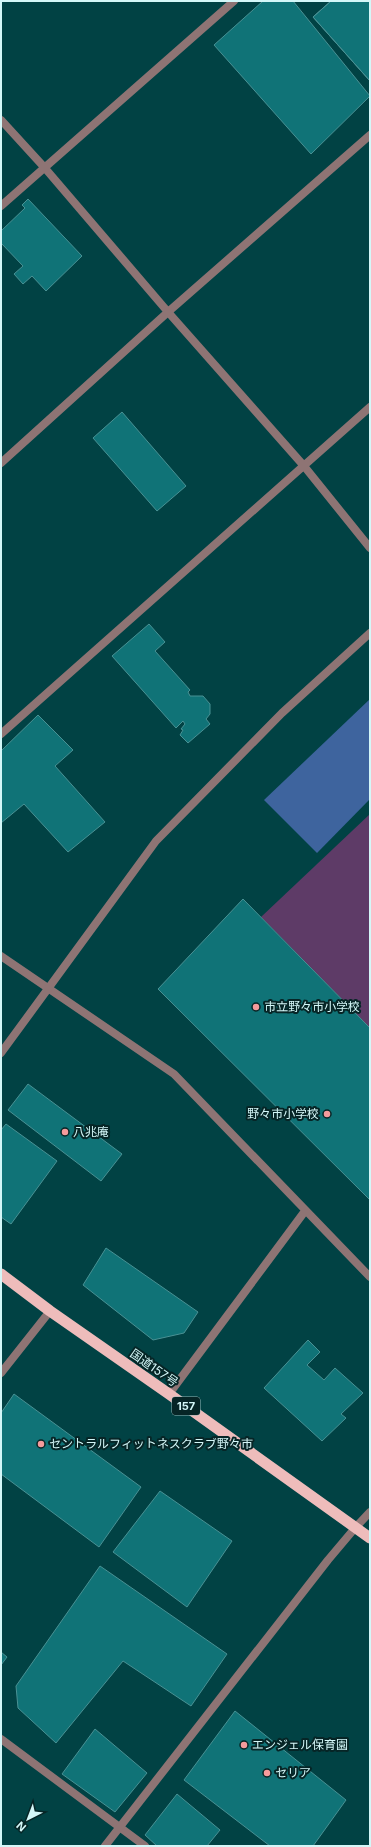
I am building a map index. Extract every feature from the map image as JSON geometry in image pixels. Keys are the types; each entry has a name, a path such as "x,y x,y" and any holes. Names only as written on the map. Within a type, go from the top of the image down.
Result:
{"highway":[{"name":"国道157号","path":"1,1274 50,1311 370,1538"}],"street":[{"path":"1,206 234,1"},
{"path":"1,120 44,167 168,312 304,466 370,548"},
{"path":"1,463 168,312 370,135"},
{"path":"1,734 370,407"},
{"path":"1,1053 156,840 282,713 370,633"},
{"path":"1,956 174,1074 370,1277"},
{"path":"169,1394 305,1211"},
{"path":"1,1373 50,1311"},
{"path":"105,1846 328,1560 370,1512"},
{"path":"1,1739 145,1846"}],"shaded area":[{"path":"370,814 370,1028 261,917"}],"water":[{"path":"370,699 370,799 317,853 264,800"}],"building":[{"path":"263,1 293,1 370,96 311,154 214,45"},
{"path":"331,1 370,1 370,81 313,17"},
{"path":"331,1 370,1 370,81 313,17"},
{"path":"28,199 82,256 46,291 32,276 23,284 14,274 23,266 1,243 1,231 25,208 22,205"},
{"path":"122,412 186,486 157,511 93,438"},
{"path":"149,624 165,642 155,651 190,690 188,692 190,696 203,696 210,704 210,714 206,719 210,724 188,743 180,735 183,730 181,729 185,724 183,721 176,728 112,656"},
{"path":"38,715 73,750 55,766 105,822 68,852 24,804 1,823 1,751"},
{"name":"野々市小学校","path":"243,899 370,1028 370,1200 158,989"},
{"name":"八兆庵","path":"28,1084 122,1154 101,1181 8,1110"},
{"path":"6,1124 57,1161 11,1224 1,1217 1,1130"},
{"path":"106,1248 198,1312 184,1333 153,1340 83,1285"},
{"path":"308,1340 320,1352 307,1365 324,1380 335,1368 363,1393 341,1414 346,1418 322,1441 264,1388"},
{"name":"セントラルフィットネスクラブ野々市","path":"14,1394 141,1487 99,1547 1,1474 1,1413"},
{"path":"160,1491 232,1541 187,1607 113,1552"},
{"path":"100,1566 227,1654 191,1706 123,1661 56,1743 18,1708 16,1686"},
{"path":"1,1652 7,1657 1,1665"},
{"name":"エンジェル保育園","path":"235,1711 346,1800 313,1846 270,1846 184,1780"},
{"path":"95,1729 147,1773 115,1812 62,1774"},
{"path":"177,1794 220,1830 207,1846 157,1846 145,1835"}],"place":[{"name":"市立野々市小学校","path":"256,1007"},
{"name":"野々市小学校","path":"327,1114"},
{"name":"八兆庵","path":"65,1132"},
{"name":"セントラルフィットネスクラブ野々市","path":"41,1444"},
{"name":"エンジェル保育園","path":"244,1745"},
{"name":"セリア","path":"267,1773"}]}
